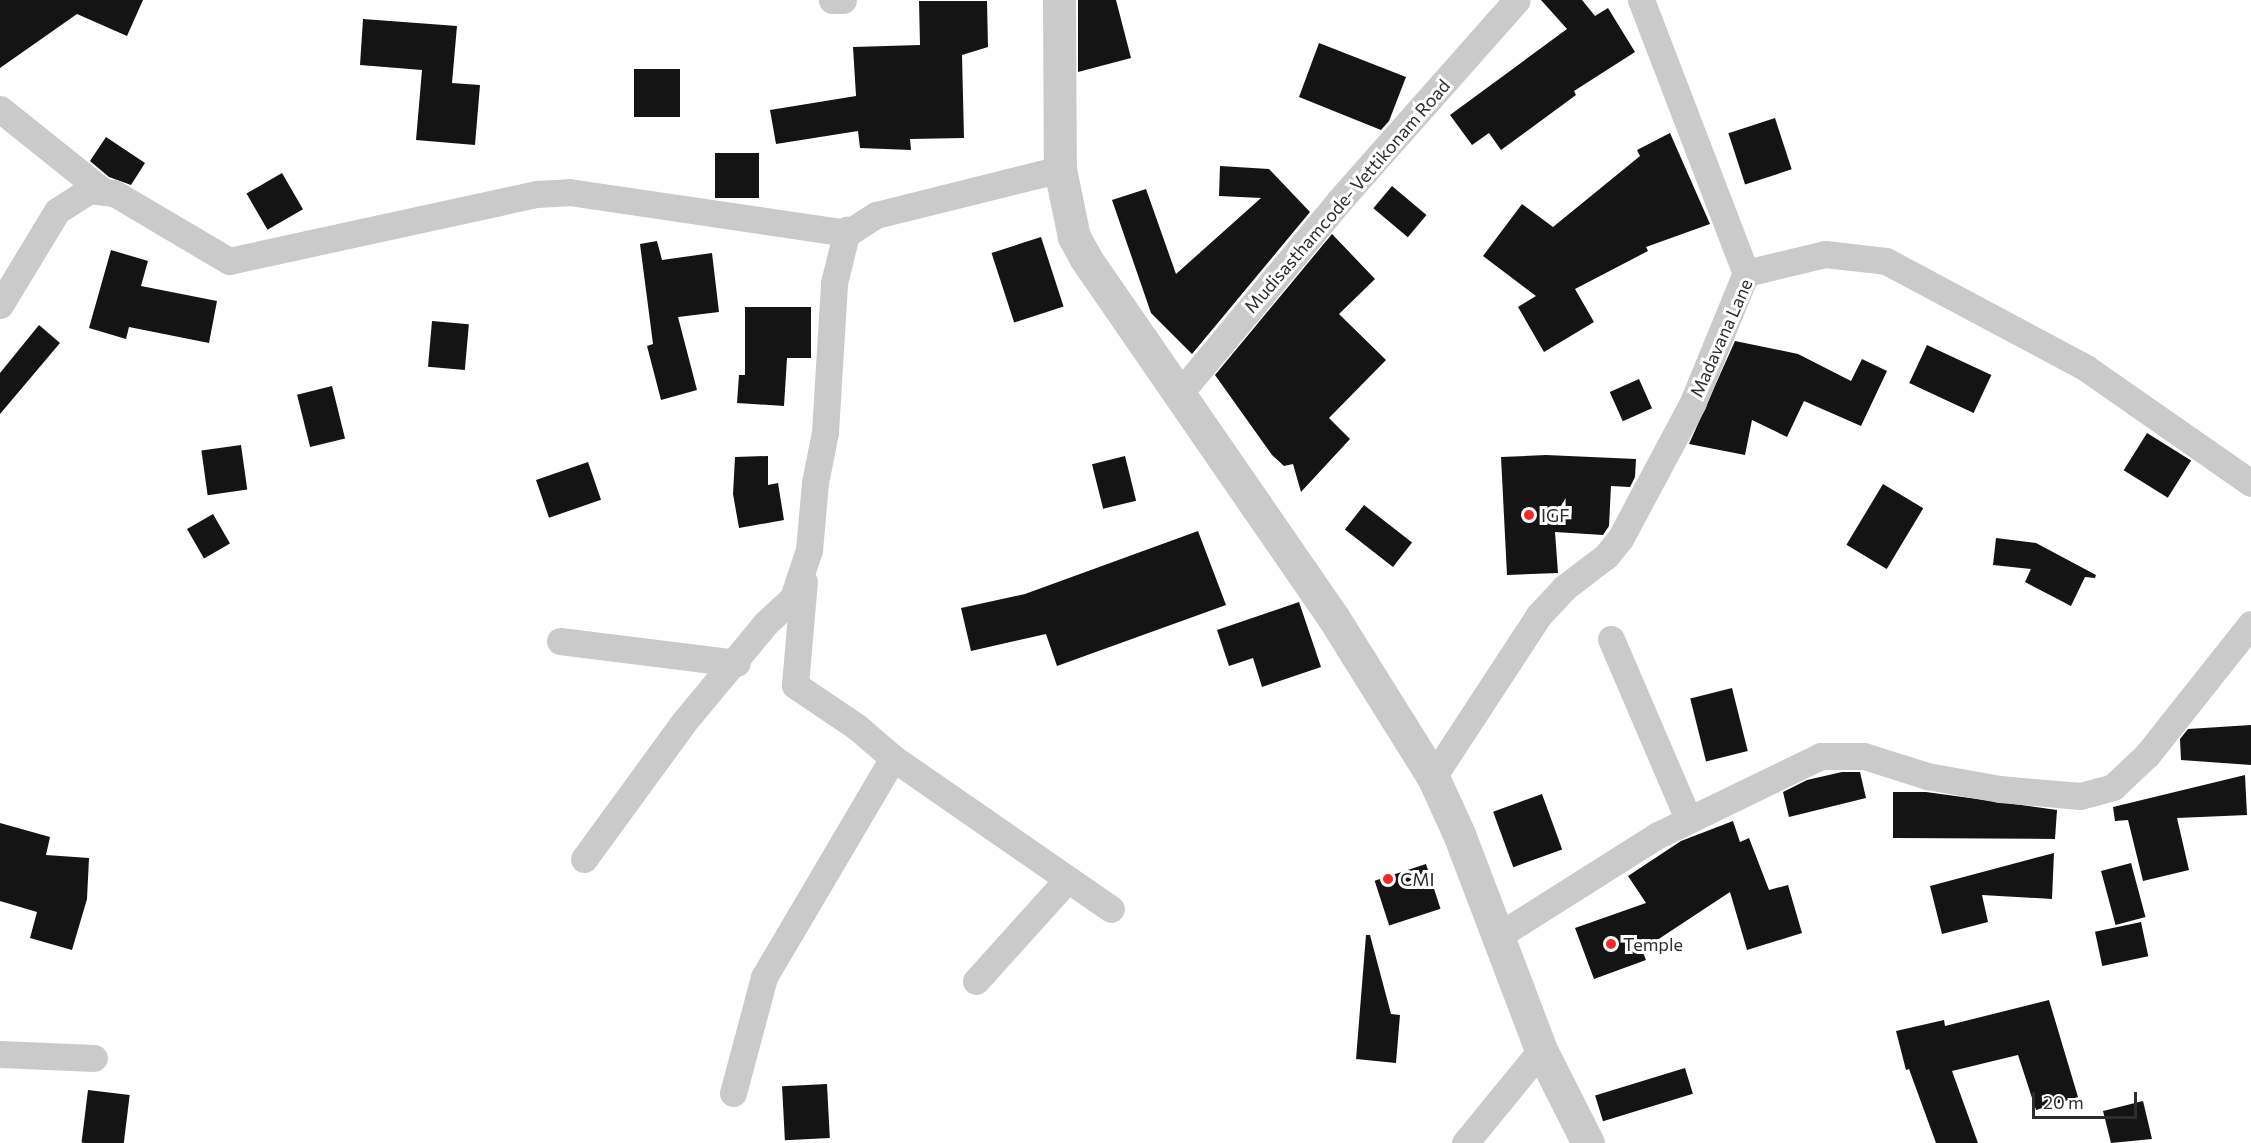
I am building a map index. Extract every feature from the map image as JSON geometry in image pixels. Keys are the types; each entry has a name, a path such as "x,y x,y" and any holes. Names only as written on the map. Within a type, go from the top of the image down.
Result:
{"street":[{"path":"832,0 843,0"},
{"path":"1059,0 1060,169 1074,237 1086,259 1333,617 1433,777 1498,936 1541,1050 1588,1143"},
{"name":"Mudisasthamcode- Vettikonam Road","path":"1179,394 1339,201 1517,0"},
{"path":"1641,0 1746,273"},
{"path":"0,110 102,190 114,193 229,261 536,194 569,192 847,230 876,215 1060,169"},
{"path":"0,305 57,211 73,198 102,190"},
{"path":"847,230 834,282 825,432 806,562 795,685 857,727 893,758 1111,909"},
{"name":"Madavana Lane","path":"1433,777 1539,615 1620,539 1693,402 1746,273 1825,254 1886,261 2086,368 2251,483"},
{"path":"584,859 684,723 737,663 766,623 793,598 806,562"},
{"path":"1498,936 1688,819 1821,756 1864,756 1927,776 2000,789 2080,796 2113,788 2147,755 2251,624"},
{"path":"1611,639 1688,819"},
{"path":"560,641 737,663"},
{"path":"733,1093 764,977 893,758"},
{"path":"976,981 1068,879"},
{"path":"1465,1143 1541,1050"},
{"path":"0,1054 94,1058"}],"building":[{"path":"0,0 143,0 127,36 77,14 0,68"},
{"path":"1078,0 1116,0 1131,58 1078,72"},
{"path":"1541,0 1582,0 1595,16 1608,8 1635,52 1574,91 1576,95 1501,150 1489,133 1472,145 1450,115 1567,29"},
{"path":"919,1 987,1 988,47 962,55 964,138 910,139 911,150 860,148 858,131 776,144 770,110 856,96 853,47 920,45"},
{"path":"363,19 457,26 452,83 480,85 475,145 416,140 422,70 360,65"},
{"path":"1319,43 1406,77 1389,121 1381,130 1299,97"},
{"path":"634,69 680,69 680,117 634,117"},
{"path":"1775,118 1792,169 1745,184 1728,133"},
{"path":"1670,133 1710,224 1646,247 1648,251 1575,289 1594,322 1544,352 1518,307 1536,296 1483,256 1522,204 1553,227 1640,156 1637,150"},
{"path":"106,137 145,163 131,185 109,177 90,161"},
{"path":"715,153 759,153 759,198 715,198"},
{"path":"1220,166 1269,169 1310,212 1192,354 1151,313 1112,200 1146,189 1176,274 1261,198 1219,196"},
{"path":"282,173 303,209 267,230 246,194"},
{"path":"1392,186 1426,215 1408,237 1373,208"},
{"path":"1332,234 1375,279 1339,314 1386,360 1329,418 1350,439 1301,492 1293,464 1284,466 1272,455 1215,375"},
{"path":"1041,237 1064,306 1014,322 992,253"},
{"path":"657,241 662,260 712,253 719,312 678,317 697,390 661,400 647,346 653,344 640,244"},
{"path":"111,250 148,261 141,286 217,301 209,343 129,327 126,339 89,328"},
{"path":"745,307 811,307 811,358 787,358 784,406 737,403 739,375 745,375"},
{"path":"432,321 469,324 465,370 428,367"},
{"path":"39,325 60,343 0,414 0,373"},
{"path":"1735,341 1798,354 1851,381 1862,359 1887,371 1861,426 1804,401 1787,437 1752,420 1745,455 1689,444"},
{"path":"1927,345 1991,375 1974,413 1909,383"},
{"path":"1639,379 1652,408 1623,421 1610,392"},
{"path":"332,386 345,438 310,447 297,395"},
{"path":"2147,433 2191,461 2168,498 2124,470"},
{"path":"241,445 247,490 208,495 201,451"},
{"path":"1546,455 1636,459 1635,477 1630,487 1611,486 1609,526 1603,535 1555,532 1558,573 1507,575 1501,457"},
{"path":"768,456 768,485 778,483 784,520 739,528 733,494 735,457"},
{"path":"1125,456 1136,501 1103,509 1092,464"},
{"path":"588,462 601,500 549,518 536,480"},
{"path":"1883,484 1923,508 1887,569 1846,545"},
{"path":"1364,505 1412,543 1393,567 1345,529"},
{"path":"213,514 230,543 204,558 187,529"},
{"path":"1198,531 1226,605 1057,666 1046,634 971,651 961,608 1025,594"},
{"path":"1996,538 2036,543 2096,575 2095,578 2085,577 2071,606 2025,582 2031,569 1993,565"},
{"path":"1299,602 1321,667 1262,687 1253,658 1229,666 1217,630"},
{"path":"1732,688 1748,751 1706,761 1690,698"},
{"path":"2251,725 2251,765 2181,760 2180,739 2188,729"},
{"path":"1842,772 1860,772 1866,798 1789,817 1783,792 1807,780"},
{"path":"2245,775 2247,815 2177,818 2189,870 2143,881 2128,820 2115,821 2113,807"},
{"path":"1893,792 1926,792 2057,810 2055,839 1893,838"},
{"path":"1542,794 1562,849 1513,867 1493,812"},
{"path":"1733,821 1740,842 1749,838 1769,890 1788,885 1802,933 1747,950 1730,892 1642,950 1646,960 1594,979 1575,928 1646,903 1628,876 1681,841"},
{"path":"0,823 50,837 46,855 89,858 87,899 72,950 30,938 37,912 0,901"},
{"path":"2054,853 2052,899 1982,895 1988,922 1942,934 1930,886"},
{"path":"2131,863 2145,917 2116,925 2101,871"},
{"path":"1426,864 1441,909 1389,925 1375,881"},
{"path":"2141,922 2148,956 2102,966 2095,932"},
{"path":"1366,935 1370,935 1391,1014 1400,1015 1396,1063 1356,1059"},
{"path":"2049,1000 2078,1097 2036,1110 2018,1055 1952,1071 1978,1143 1936,1143 1909,1069 1906,1070 1896,1031 1944,1020 1945,1026"},
{"path":"1685,1068 1693,1094 1603,1121 1595,1095"},
{"path":"827,1084 830,1138 785,1140 782,1086"},
{"path":"88,1090 130,1095 124,1143 82,1143"},
{"path":"2143,1101 2152,1139 2111,1143 2103,1111"}],"place":[{"name":"IGF","path":"1529,515"},
{"name":"CMI","path":"1388,879"},
{"name":"Temple","path":"1611,944"}]}
